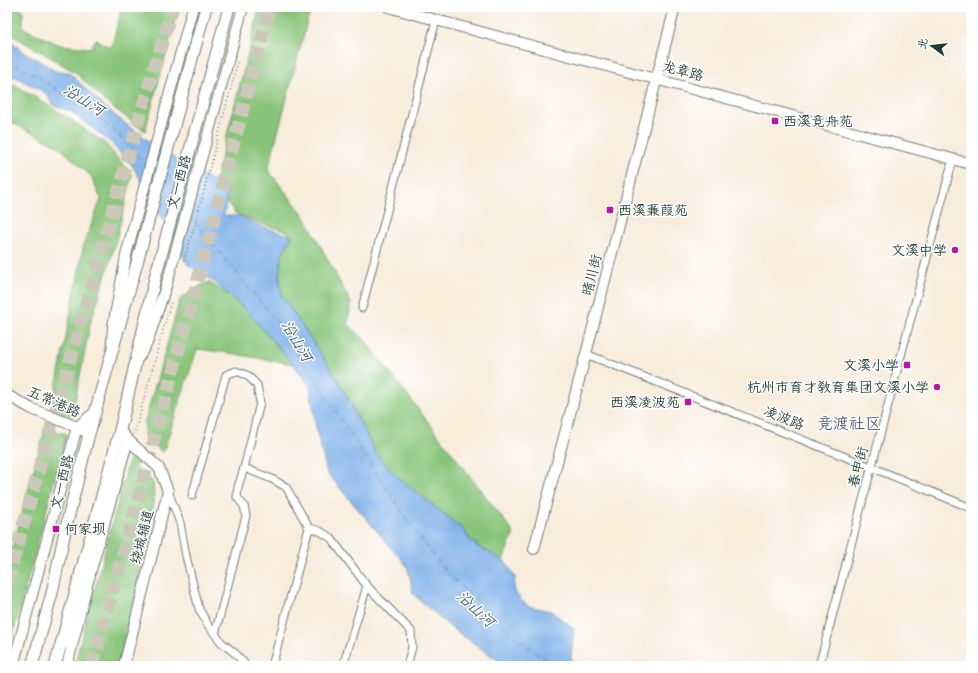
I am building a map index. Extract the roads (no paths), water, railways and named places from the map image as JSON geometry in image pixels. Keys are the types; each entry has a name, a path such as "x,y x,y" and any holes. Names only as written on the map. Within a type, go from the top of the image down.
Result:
{"main road":[{"name":"文一西路","path":"32,666 46,617 89,434 206,7"},
{"name":"文一西路","path":"55,666 120,430 156,274 229,7"},
{"path":"71,648 71,608 89,577"}],"street":[{"name":"文一西路","path":"111,353 113,326 127,251 192,7"},
{"name":"文一西路","path":"136,363 146,343 167,283 243,7"},
{"name":"龙章路","path":"388,7 971,164"},
{"name":"晴川街","path":"534,549 586,354 675,7"},
{"path":"362,308 436,20"},
{"name":"春申街","path":"819,666 953,159"},
{"name":"凌波路","path":"586,354 872,467 971,508"},
{"path":"192,496 226,375 236,371 247,375 258,386 260,403 238,487 238,497 244,506 246,516 215,634"},
{"name":"五常港路","path":"7,395 32,409 77,427 89,434"},
{"path":"12,666 77,427 95,412"},
{"path":"120,430 130,442 159,468 180,523 186,556 199,609 208,626 222,642 236,654 244,663 244,666"},
{"path":"67,666 89,577 130,442"},
{"path":"244,468 272,479 286,487 309,528 272,666"},
{"name":"绕城辅道","path":"124,666 168,491"},
{"path":"309,528 320,531 331,538 367,586 411,631 412,648 407,666"},
{"path":"343,666 367,586"}],"water":[{"name":"沿山河","path":"7,39 21,50 57,72 69,72 105,107 144,137 185,165 228,189 224,216 240,216 263,227 292,236 282,254 279,275 281,294 337,378 376,453 396,476 464,530 470,540 477,546 505,561 515,577 514,590 521,600 528,606 551,611 574,629 571,658 576,666 506,666 449,626 413,594 407,566 327,473 317,433 310,386 246,310 213,281 188,265 132,165 109,141 70,111 54,106 46,93 16,77 7,76"}],"tunnel":[{"path":"7,582 147,91 173,7"},
{"path":"92,666 187,320 270,7"}],"place":[{"name":"西溪竞舟苑","path":"775,121"},
{"name":"西溪蒹葭苑","path":"610,210"},
{"name":"文溪中学","path":"955,250"},
{"name":"文溪小学","path":"907,365"},
{"name":"杭州市育才教育集团文溪小学","path":"937,387"},
{"name":"西溪凌波苑","path":"688,402"},
{"name":"何家坝","path":"56,529"}],"district":[{"name":"竞渡社区","path":"849,423"}]}
